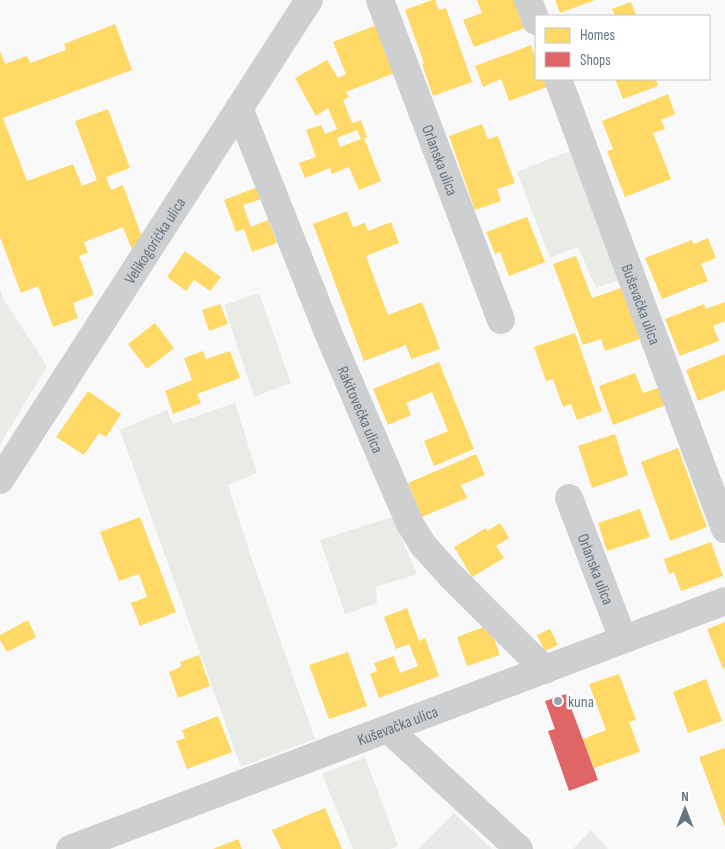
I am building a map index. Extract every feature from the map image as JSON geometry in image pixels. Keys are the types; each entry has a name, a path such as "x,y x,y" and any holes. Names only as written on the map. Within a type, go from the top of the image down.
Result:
{"street":[{"name":"Velikogorička ulica","path":"0,480 309,0"},
{"name":"Orlanska ulica","path":"380,0 501,320"},
{"path":"528,0 535,18"},
{"name":"Buševačka ulica","path":"558,80 725,529"},
{"name":"Rakitovečka ulica","path":"239,108 329,335 410,524 423,545 450,575 545,670"},
{"name":"Orlanska ulica","path":"570,498 623,639"},
{"name":"Kuševačka ulica","path":"70,849 725,601"},
{"path":"388,729 519,849"}],"shaded area":[{"path":"570,151 619,280 596,288 578,247 550,258 517,172"},
{"path":"0,289 4,300 47,366 0,445"},
{"path":"259,293 291,383 254,397 224,305"},
{"path":"235,403 257,473 228,485 253,563 315,739 241,767 120,430 167,410 173,424"},
{"path":"392,517 417,574 376,587 377,603 345,614 320,540"},
{"path":"365,757 398,846 390,849 353,849 322,774"},
{"path":"454,813 492,849 418,849"},
{"path":"591,830 608,849 573,849"}],"building: Homes":[{"path":"435,0 439,10 446,8 472,82 433,96 422,64 424,63 405,10"},
{"path":"477,0 516,0 527,27 474,47 463,20 482,13"},
{"path":"555,0 595,0 560,13"},
{"path":"631,2 636,15 615,15 612,9"},
{"path":"115,24 132,70 3,118 27,181 73,164 82,186 97,180 75,121 108,109 130,168 106,177 111,190 123,185 142,237 132,250 123,227 84,242 88,253 79,256 94,295 73,303 78,318 53,327 38,286 21,293 0,237 0,51 5,64 27,56 30,63 66,50 64,44"},
{"path":"379,24 397,72 346,92 349,97 343,100 352,123 361,120 367,137 364,138 381,181 359,190 349,167 332,174 330,168 305,178 299,163 316,157 306,130 321,125 325,134 337,129 328,108 316,116 295,78 327,60 338,78 346,74 333,42","holes":["357,130 361,139 340,147 337,138"]},
{"path":"531,45 535,56 535,80 544,80 547,87 509,101 501,79 483,87 475,66"},
{"path":"615,80 656,80 658,86 623,99"},
{"path":"668,94 675,114 661,120 665,129 653,133 671,179 625,197 607,151 613,149 602,121"},
{"path":"482,124 488,139 498,136 515,183 497,189 501,201 475,210 449,136"},
{"path":"260,186 264,198 243,205 251,227 268,220 277,243 252,252 244,229 236,232 224,200"},
{"path":"347,211 353,227 365,223 368,231 391,222 399,243 366,256 388,315 422,302 440,349 411,359 406,345 364,361 313,224"},
{"path":"527,217 545,262 509,276 500,252 495,254 486,232"},
{"path":"708,238 716,258 701,264 708,281 662,299 645,258 692,240 694,244"},
{"path":"185,251 221,277 210,291 194,280 186,291 167,277"},
{"path":"576,256 592,298 621,288 640,339 605,351 601,339 583,345 553,264"},
{"path":"725,302 725,321 713,326 719,341 680,356 665,319 704,304 706,309"},
{"path":"220,304 228,324 209,331 202,310"},
{"path":"155,323 174,348 147,369 128,344"},
{"path":"575,333 602,411 577,420 571,404 563,407 553,379 546,381 534,347"},
{"path":"203,351 206,359 230,351 240,378 197,394 201,403 173,414 165,391 192,380 184,358"},
{"path":"725,354 725,390 698,401 686,370"},
{"path":"439,362 474,449 434,466 424,441 448,431 432,392 406,403 411,415 388,425 373,389"},
{"path":"635,373 643,393 663,386 669,404 613,425 599,386"},
{"path":"88,391 121,414 106,437 99,433 84,455 56,437"},
{"path":"615,434 628,475 592,488 578,446"},
{"path":"678,448 707,527 670,541 641,462"},
{"path":"476,454 485,475 461,485 467,498 422,517 408,483"},
{"path":"640,509 650,537 607,551 598,523"},
{"path":"140,517 176,612 140,626 131,603 147,597 139,574 119,581 100,532"},
{"path":"500,523 509,538 496,546 504,558 472,577 454,547 486,528 487,531"},
{"path":"711,542 723,576 681,591 674,572 669,574 664,559"},
{"path":"407,608 419,641 425,638 439,676 379,698 370,674 377,671 374,663 394,656 400,673 418,666 409,644 396,649 384,617"},
{"path":"28,620 36,637 7,652 0,640 0,635"},
{"path":"725,622 725,668 723,669 707,629"},
{"path":"489,625 500,655 467,666 457,637"},
{"path":"550,629 558,645 545,651 537,635"},
{"path":"348,652 367,706 329,719 309,665"},
{"path":"199,655 210,686 178,698 169,672 181,667 180,662"},
{"path":"619,674 636,720 629,722 640,752 594,768 583,739 606,730 589,684"},
{"path":"706,679 722,721 688,733 673,692"},
{"path":"218,716 232,752 187,769 176,741 185,738 182,730"},
{"path":"725,748 725,827 699,757"},
{"path":"325,808 342,849 281,849 272,830"},
{"path":"238,839 242,849 213,849"}],"building: Shops":[{"path":"566,694 598,780 569,791 548,731 555,729 545,701"}],"place":[{"name":"kuna","path":"558,701"}]}
